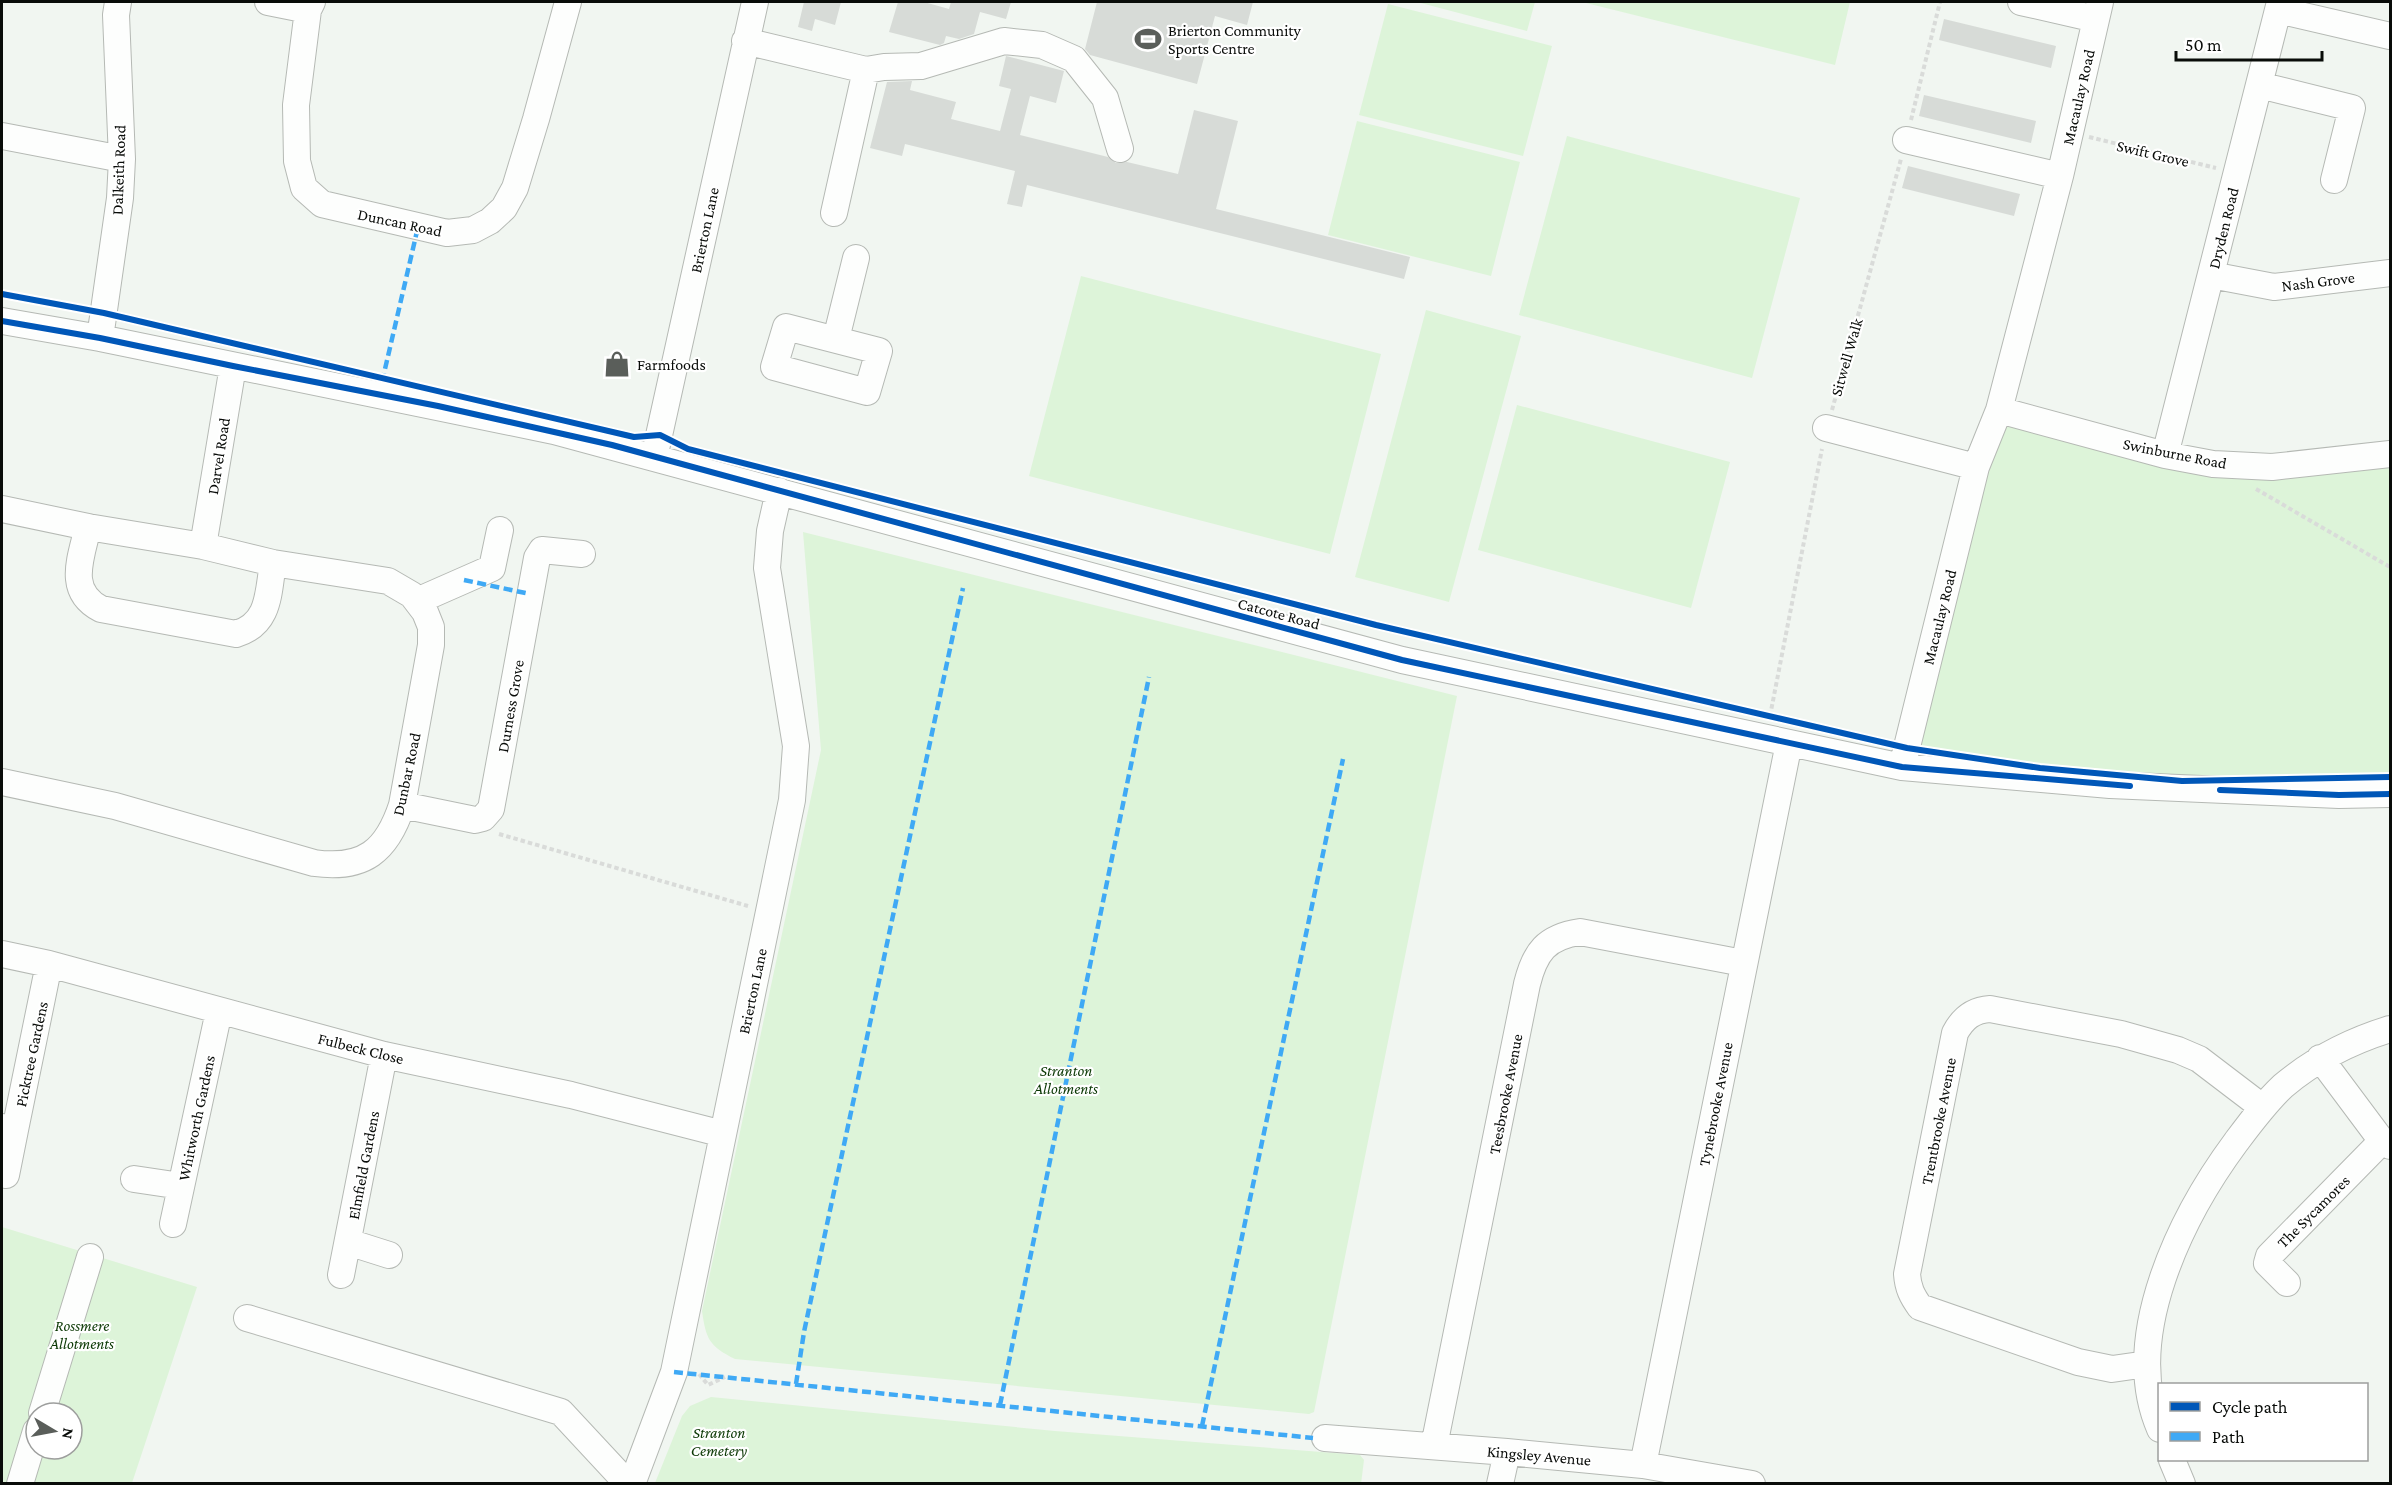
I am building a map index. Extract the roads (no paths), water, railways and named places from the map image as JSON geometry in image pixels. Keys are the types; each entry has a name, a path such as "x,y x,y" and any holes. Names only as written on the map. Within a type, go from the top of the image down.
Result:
{"street":[{"name":"Dalkeith Road","path":"100,338 120,198 122,159 116,15 118,2"},
{"path":"268,2 310,6"},
{"name":"Duncan Road","path":"310,6 296,105 297,161 304,188 322,204 447,233 472,230 490,221 504,208 515,188 568,2"},
{"name":"Brierton Lane","path":"654,458 755,2"},
{"name":"Macaulay Road","path":"1902,767 1976,467 2000,410 2060,176 2098,10 2020,2"},
{"path":"2279,6 2391,36"},
{"name":"Dryden Road","path":"2165,455 2279,6"},
{"path":"746,41 866,70 921,66 1004,41 1042,45 1074,59 1105,98 1120,149"},
{"path":"834,213 866,70"},
{"path":"2259,85 2352,108 2334,180"},
{"path":"2,136 122,159"},
{"path":"1906,140 2060,176"},
{"path":"836,339 856,258"},
{"name":"Nash Grove","path":"2211,275 2274,286 2391,273"},
{"name":"Catcote Road","path":"2,321 100,338 438,406 577,437 1402,660 1902,767 2110,785 2339,795 2391,794"},
{"name":"Darvel Road","path":"203,546 233,366"},
{"name":"Swinburne Road","path":"2000,410 2165,455 2213,464 2272,467 2391,454"},
{"path":"1826,428 1976,467"},
{"name":"Brierton Lane","path":"630,1484 674,1372 792,800 796,746 767,568 770,531 778,491"},
{"name":"Dunbar Road","path":"2,509 88,527 203,546 273,563 388,581 412,595 425,612 430,627 431,645 402,805 390,835 375,853 357,862 335,866 314,862 115,806 2,782"},
{"path":"88,527 78,571 79,585 84,596 92,605 101,609 236,634 248,631 259,622 264,612 273,563"},
{"path":"417,601 492,568 500,530"},
{"name":"Durness Grove","path":"402,805 475,820 483,818 491,808 537,558 542,550 582,554"},
{"name":"Tynebrooke Avenue","path":"1644,1465 1789,743"},
{"name":"Teesbrooke Avenue","path":"1434,1446 1527,984 1537,956 1547,944 1563,934 1580,932 1743,963"},
{"name":"Fulbeck Close","path":"2,954 49,964 384,1055 571,1095 723,1134"},
{"name":"Picktree Gardens","path":"6,1175 8,1129 49,964"},
{"name":"Trentbrooke Avenue","path":"2147,1364 2112,1369 2078,1362 1920,1307 1913,1298 1908,1286 1907,1274 1955,1033 1968,1016 1979,1010 1990,1009 2121,1034 2161,1044 2199,1059 2262,1107"},
{"name":"Whitworth Gardens","path":"173,1224 219,1011"},
{"path":"2158,1422 2150,1395 2147,1364 2152,1324 2161,1281 2185,1222 2221,1163 2262,1107 2284,1086 2319,1058 2363,1038 2391,1029"},
{"name":"Elmfield Gardens","path":"341,1275 384,1055"},
{"name":"The Sycamores","path":"2287,1283 2267,1263 2269,1256 2386,1143 2319,1058"},
{"path":"134,1179 181,1186"},
{"path":"348,1242 389,1255"},
{"path":"46,1401 90,1257"},
{"path":"247,1318 561,1412 630,1484"},
{"name":"Kingsley Avenue","path":"1324,1438 1358,1448 1434,1446 1644,1465 1752,1484"},
{"path":"1500,1484 1507,1452"},
{"path":"20,1484 27,1461"},
{"path":"2172,1461 2182,1484"}],"place":[{"name":"Brierton Community Sports Centre","path":"1148,39"},
{"name":"Farmfoods","path":"617,364"}],"park label":[{"name":"Stranton Allotments","path":"1066,1079"},
{"name":"Rossmere Allotments","path":"82,1334"},
{"name":"Stranton Cemetery","path":"719,1441"}]}
